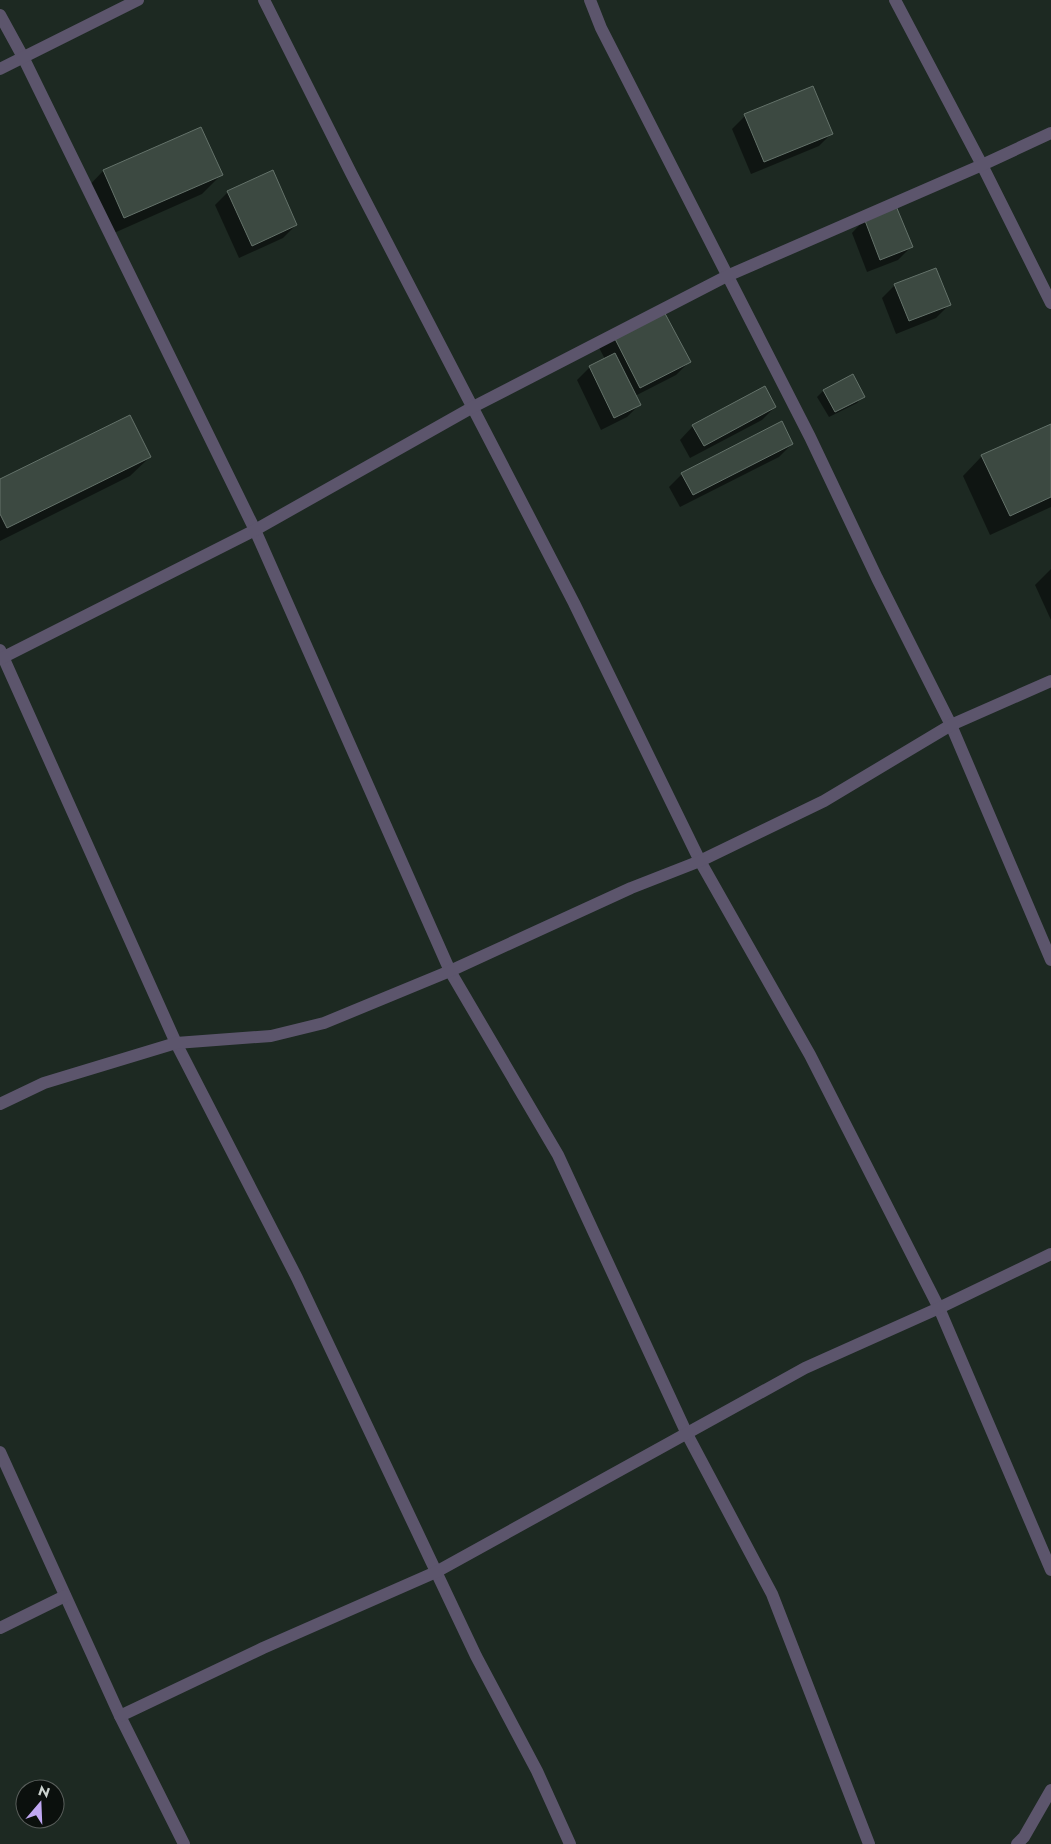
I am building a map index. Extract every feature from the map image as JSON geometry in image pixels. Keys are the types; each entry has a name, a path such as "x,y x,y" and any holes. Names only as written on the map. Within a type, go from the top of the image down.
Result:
{"street":[{"path":"0,69 138,0"},
{"path":"264,0 350,173 574,603 700,861 810,1055 939,1308 1051,1570"},
{"path":"590,0 601,28 810,437 877,578 951,725 1051,960"},
{"path":"895,0 982,165 1051,303"},
{"path":"0,15 23,57 255,530 450,971 558,1155 687,1434 772,1594 869,1844"},
{"path":"570,1844 537,1771 476,1656 297,1278 176,1043 1,655 255,530 473,407 728,276 982,165 1051,132"},
{"path":"0,1104 44,1083 176,1043 271,1036 324,1023 450,971 631,888 700,861 824,801 951,725 1051,681"},
{"path":"120,1716 263,1648 436,1572 805,1368 939,1308 1051,1254"},
{"path":"0,1452 120,1716 184,1844"},
{"path":"0,1628 65,1596"},
{"path":"1017,1844 1024,1837 1051,1790"}],"building":[{"path":"813,86 833,134 764,162 744,114"},
{"path":"201,127 223,175 124,218 103,170"},
{"path":"273,170 297,225 252,246 227,191"},
{"path":"896,206 913,247 880,260 864,218"},
{"path":"936,268 951,305 909,321 894,284"},
{"path":"661,306 691,362 640,388 611,331"},
{"path":"615,353 641,405 614,418 589,366"},
{"path":"853,374 865,397 835,412 823,390"},
{"path":"765,386 776,407 704,446 692,425"},
{"path":"130,415 151,457 7,528 0,514 0,479"},
{"path":"782,421 793,444 693,495 681,473"},
{"path":"1051,424 1051,497 1010,516 981,455"}]}
